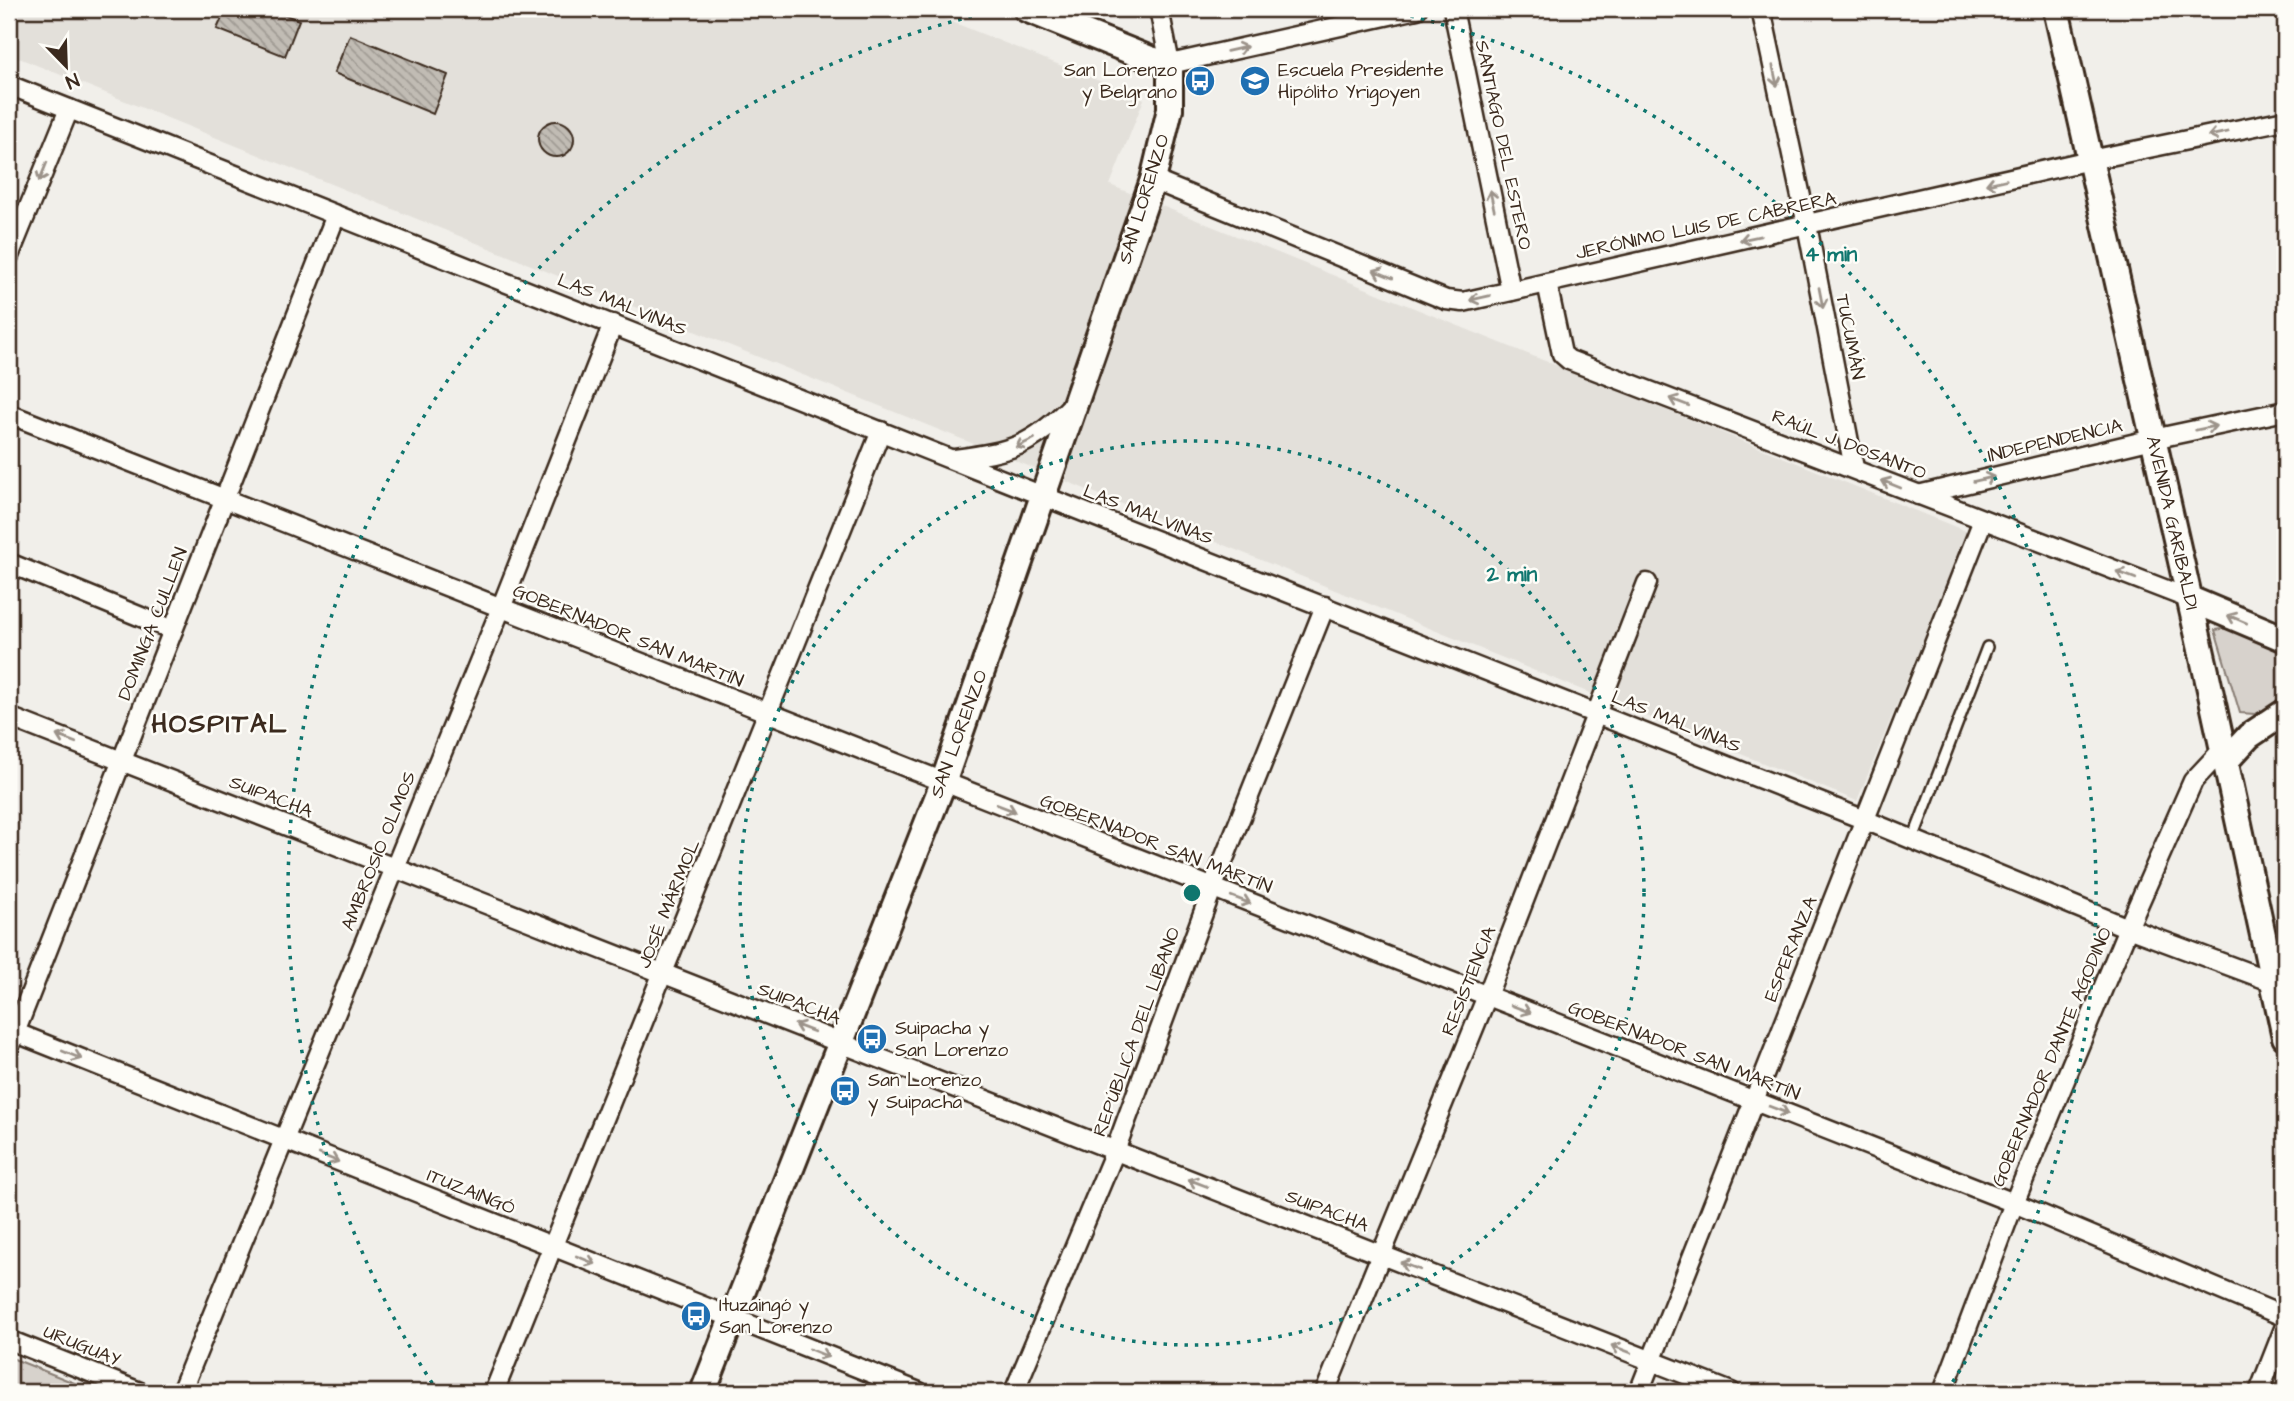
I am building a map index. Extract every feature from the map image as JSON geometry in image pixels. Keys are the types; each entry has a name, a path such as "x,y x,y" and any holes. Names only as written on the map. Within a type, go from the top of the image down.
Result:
{"main road":[{"path":"1026,9 1150,59 1170,64"},
{"name":"AVENIDA GARIBALDI","path":"2056,9 2190,599 2285,1036"},
{"name":"SAN LORENZO","path":"703,1392 943,783 1153,180 1170,109 1170,64"},
{"path":"2190,599 2285,639"},
{"path":"2223,748 2249,736 2285,712"}],"street":[{"path":"1159,9 1170,64 1417,9"},
{"name":"SANTIAGO DEL ESTERO","path":"1453,9 1511,290"},
{"name":"TUCUMÁN","path":"1761,9 1854,468"},
{"name":"LAS MALVINAS","path":"9,85 1866,820 2128,928 2273,982"},
{"path":"9,256 69,108"},
{"name":"JERÓNIMO LUIS DE CABRERA","path":"1153,180 1446,300 1463,302 2090,160 2285,120"},
{"name":"DOMINGA CULLEN","path":"11,1037 123,762 223,499 336,215"},
{"name":"RAÚL J. DOSANTO","path":"1547,283 1562,354 1569,360 2190,599"},
{"name":"AMBROSIO OLMOS","path":"181,1392 501,608 612,324"},
{"path":"952,460 1011,449 1033,440 1076,400"},
{"name":"INDEPENDENCIA","path":"1917,495 2285,411"},
{"name":"GOBERNADOR SAN MARTÍN","path":"9,414 2014,1203 2285,1318"},
{"name":"JOSÉ MÁRMOL","path":"494,1392 881,431"},
{"name":"ESPERANZA","path":"1639,1392 1983,520"},
{"path":"9,563 173,630"},
{"name":"RESISTENCIA","path":"1325,1392 1486,996 1647,583"},
{"name":"REPÚBLICA DEL LÍBANO","path":"1014,1392 1115,1151 1212,889 1325,606"},
{"name":"SUIPACHA","path":"9,717 1731,1392"},
{"name":"GOBERNADOR DANTE AGODINO","path":"1943,1392 2014,1203 2128,928 2193,781 2223,748"},
{"name":"ITUZAINGÓ","path":"11,1037 284,1140 919,1392"},
{"path":"2259,1392 2285,1326"},
{"name":"URUGUAY","path":"9,1339 140,1392"}],"lane":[{"path":"1913,839 1987,647"}],"shaded area":[{"path":"9,9 920,9 1144,99 1110,185 1968,532 1857,801 9,54"},
{"path":"2228,628 2285,651 2285,702 2255,714 2240,713 2215,630"},
{"path":"9,1357 97,1392 9,1392"}],"building":[{"path":"226,9 269,9 299,20 285,56 217,29"},
{"path":"350,35 448,75 433,114 334,73"},
{"path":"556,121 568,127 574,139 568,151 556,157 544,151 538,139 544,127"}],"place":[{"name":"San Lorenzo y Belgrano","path":"1200,81"},
{"name":"Escuela Presidente Hipólito Yrigoyen","path":"1255,81"},
{"name":"Suipacha y San Lorenzo","path":"872,1039"},
{"name":"San Lorenzo y Suipacha","path":"845,1091"},
{"name":"Ituzaingó y San Lorenzo","path":"696,1316"}],"district":[{"name":"HOSPITAL","path":"220,724"}]}
